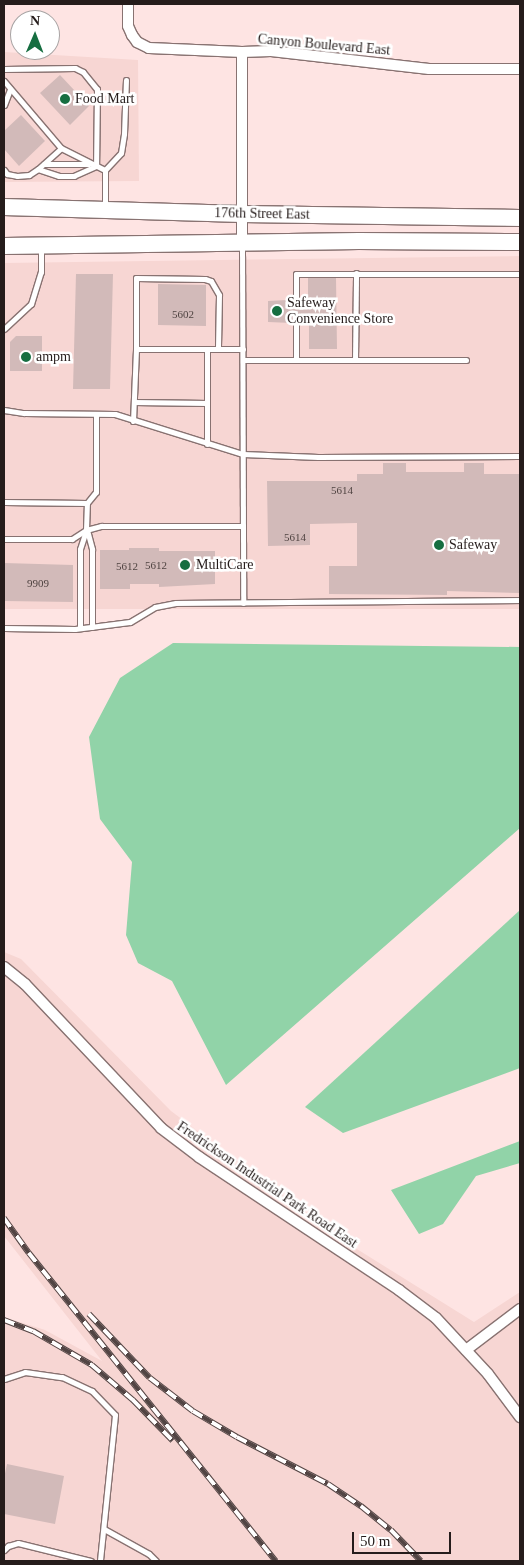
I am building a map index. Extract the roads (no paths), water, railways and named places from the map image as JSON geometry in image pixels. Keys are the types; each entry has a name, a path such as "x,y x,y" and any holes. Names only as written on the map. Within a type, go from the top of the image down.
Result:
{"main road":[{"name":"176th Street East","path":"4,207 242,214 520,218"},
{"name":"176th Street East","path":"4,246 520,242"}],"street":[{"name":"Canyon Boulevard East","path":"128,4 128,26 132,35 137,42 149,48 242,52 271,51 429,69 520,69"},
{"path":"242,52 242,243"},
{"name":"Fredrickson Industrial Park Road East","path":"4,967 25,984 161,1128 199,1157 399,1290 436,1318 488,1374 520,1418"},
{"path":"466,1350 520,1309"}],"lane":[{"path":"4,69 75,68 83,72 94,82 98,99 94,165"},
{"path":"105,210 105,170 121,153 124,134 126,80"},
{"path":"4,81 61,148 105,170"},
{"path":"4,105 10,90"},
{"path":"4,170 7,174 17,176 29,174 38,169 61,148"},
{"path":"44,164 94,165"},
{"path":"38,169 59,176 74,176 94,165"},
{"path":"242,243 243,603"},
{"path":"4,329 31,304 41,272 40,245"},
{"path":"355,360 356,273"},
{"path":"296,302 296,274 520,274"},
{"path":"134,421 136,278 205,278 211,281 219,294 218,349"},
{"path":"296,322 296,360"},
{"path":"136,348 243,349"},
{"path":"207,349 207,444"},
{"path":"243,360 466,360"},
{"path":"134,402 207,403"},
{"path":"4,410 24,413 115,414 243,454 282,457 520,456"},
{"path":"80,628 80,549 86,530 88,504 96,492 96,414"},
{"path":"4,502 88,504"},
{"path":"4,539 72,539 86,530 101,526 243,526"},
{"path":"86,530 92,549 92,627"},
{"path":"4,628 80,628 130,622 156,607 176,603 520,600"},
{"path":"4,1379 25,1372 62,1377 92,1391 115,1415 100,1561"},
{"path":"104,1529 149,1554 156,1561"},
{"path":"4,1550 8,1546 18,1543 91,1561"}],"railway":[{"path":"4,1218 29,1253 276,1561"},
{"path":"89,1314 150,1378 193,1411 237,1437 328,1484 361,1506 391,1530 421,1561"},
{"path":"4,1320 33,1331 92,1365 133,1400 173,1441"}],"place":[{"name":"Food Mart","path":"65,99"},
{"name":"Safeway Convenience Store","path":"277,311"},
{"name":"ampm","path":"26,357"},
{"name":"Safeway","path":"439,545"},
{"name":"MultiCare","path":"185,565"}]}
